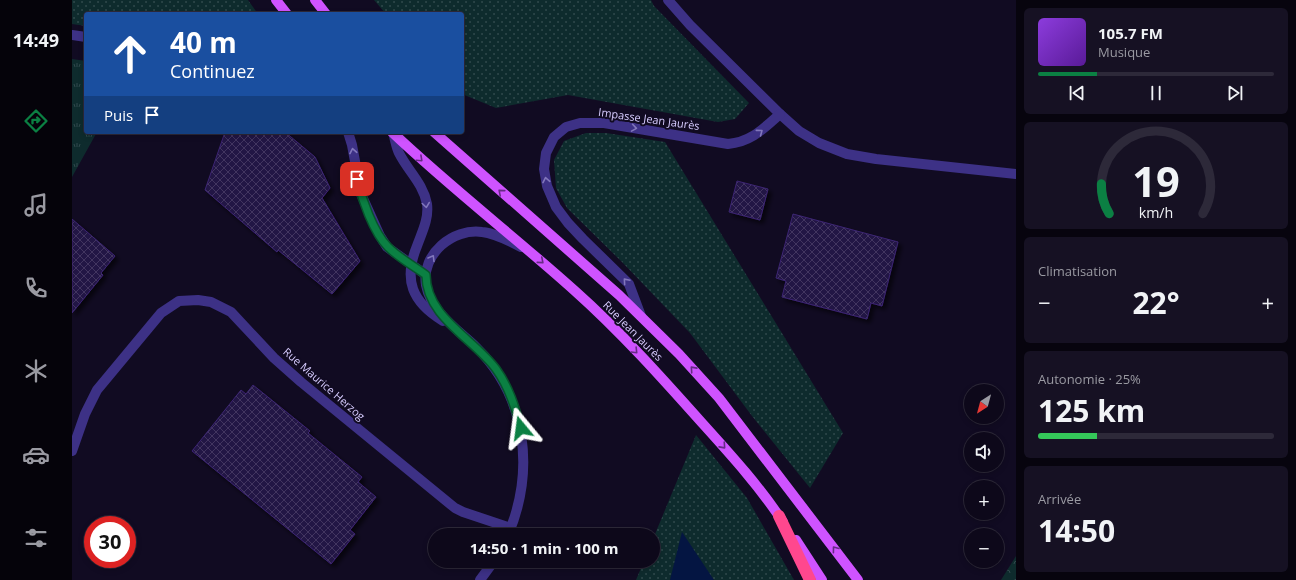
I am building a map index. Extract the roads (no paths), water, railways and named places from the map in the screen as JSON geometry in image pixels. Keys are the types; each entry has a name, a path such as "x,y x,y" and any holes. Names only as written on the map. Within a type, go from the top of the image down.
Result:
{"highway":[{"path":"779,516 810,580"}],"main road":[{"path":"276,0 285,12"},
{"path":"315,0 324,12"},
{"name":"Rue Jean Jaurès","path":"394,134 443,179 576,291 649,365 738,463 779,516 822,580"},
{"name":"Rue Jean Jaurès","path":"436,134 641,316 719,398 858,580"}],"street":[{"path":"668,0 690,25 780,114 799,131 819,143 846,154 1016,174"},
{"path":"72,35 84,37"},
{"name":"Impasse Jean Jaurès","path":"641,316 629,284 583,239 556,207 547,186 544,169 546,153 554,137 566,127 580,123 604,124 728,144 741,143 751,138 780,114"},
{"path":"349,134 361,194 368,213 387,246 426,275"},
{"path":"393,134 399,153 423,189 427,204 427,215 411,264 411,280 417,298 427,310 455,328"},
{"path":"511,528 523,488 524,460 521,428 516,411 510,394 495,368 485,355 455,328 437,308 430,296 426,284 426,275 431,257 442,244 456,235 482,232 500,237 527,249"},
{"name":"Rue Maurice Herzog","path":"72,451 85,414 97,390 161,313 179,301 198,300 211,302 231,312 274,358 301,382 455,508 503,528"},
{"path":"480,580 489,568"}],"water":[{"path":"682,532 714,580 670,580"}]}
